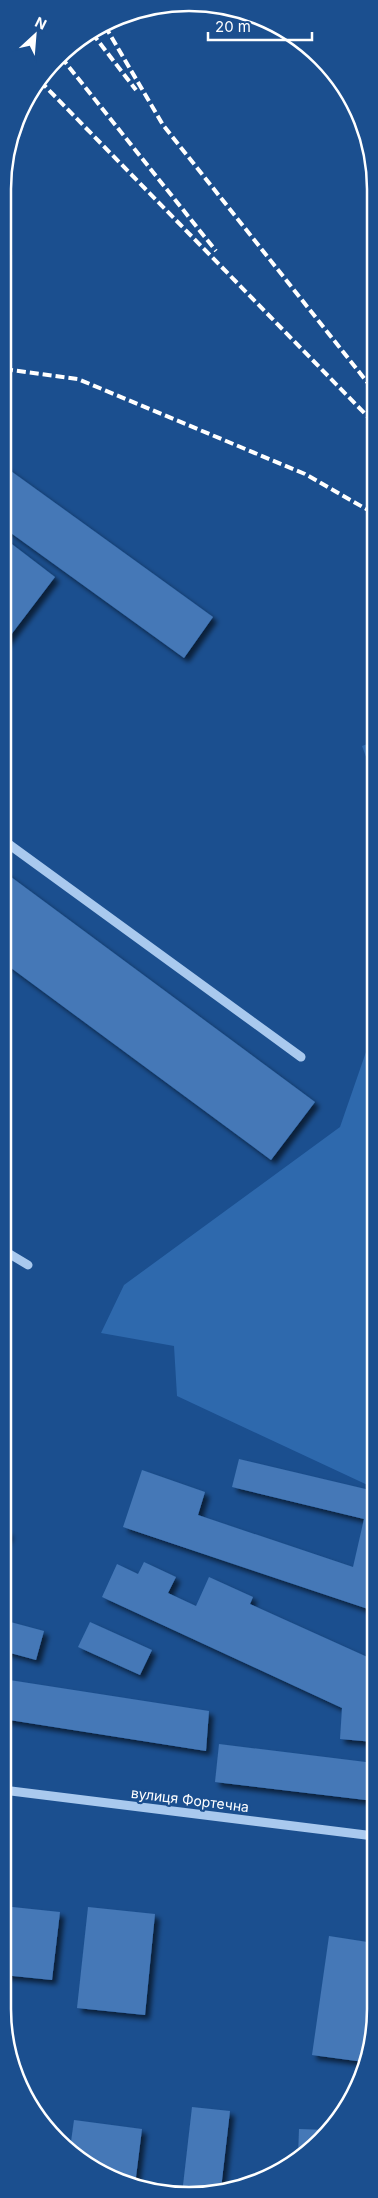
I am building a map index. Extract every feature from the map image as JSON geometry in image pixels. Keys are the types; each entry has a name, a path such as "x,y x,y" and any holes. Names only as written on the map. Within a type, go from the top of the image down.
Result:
{"street":[{"path":"11,845 302,1057"},
{"path":"11,1255 28,1265"},
{"name":"вулиця Фортечна","path":"11,1791 367,1835"}],"shaded area":[{"path":"367,744 367,759 362,746"},
{"path":"367,1049 367,1485 177,1396 174,1346 101,1333 124,1285 340,1127"}],"building":[{"path":"11,471 213,617 184,658 11,533"},
{"path":"11,543 55,577 11,635"},
{"path":"11,877 315,1102 271,1160 11,968"},
{"path":"239,1459 367,1489 367,1609 123,1527 142,1470 205,1492 198,1515 353,1567 364,1519 232,1487"},
{"path":"144,1562 176,1577 168,1593 196,1606 209,1577 253,1597 250,1604 367,1657 367,1741 340,1739 342,1708 102,1597 117,1564 138,1574"},
{"path":"11,1622 44,1631 36,1660 11,1653"},
{"path":"90,1622 152,1650 140,1675 78,1647"},
{"path":"11,1680 209,1711 206,1751 11,1720"},
{"path":"219,1744 367,1762 367,1800 215,1782"},
{"path":"11,1907 60,1912 52,1980 11,1976"},
{"path":"88,1907 155,1914 145,2015 77,2008"},
{"path":"329,1936 367,1942 367,2009 365,2032 359,2061 312,2055"},
{"path":"192,2107 230,2111 222,2183 183,2186"},
{"path":"74,2120 142,2129 136,2178 100,2163 71,2142"},
{"path":"299,2129 320,2130 315,2135 298,2149"}],"railway":[{"path":"108,31 163,125 367,382"},
{"path":"96,38 136,90"},
{"path":"65,62 216,251"},
{"path":"44,86 367,416"},
{"path":"11,370 78,379 305,474 367,509"}]}
